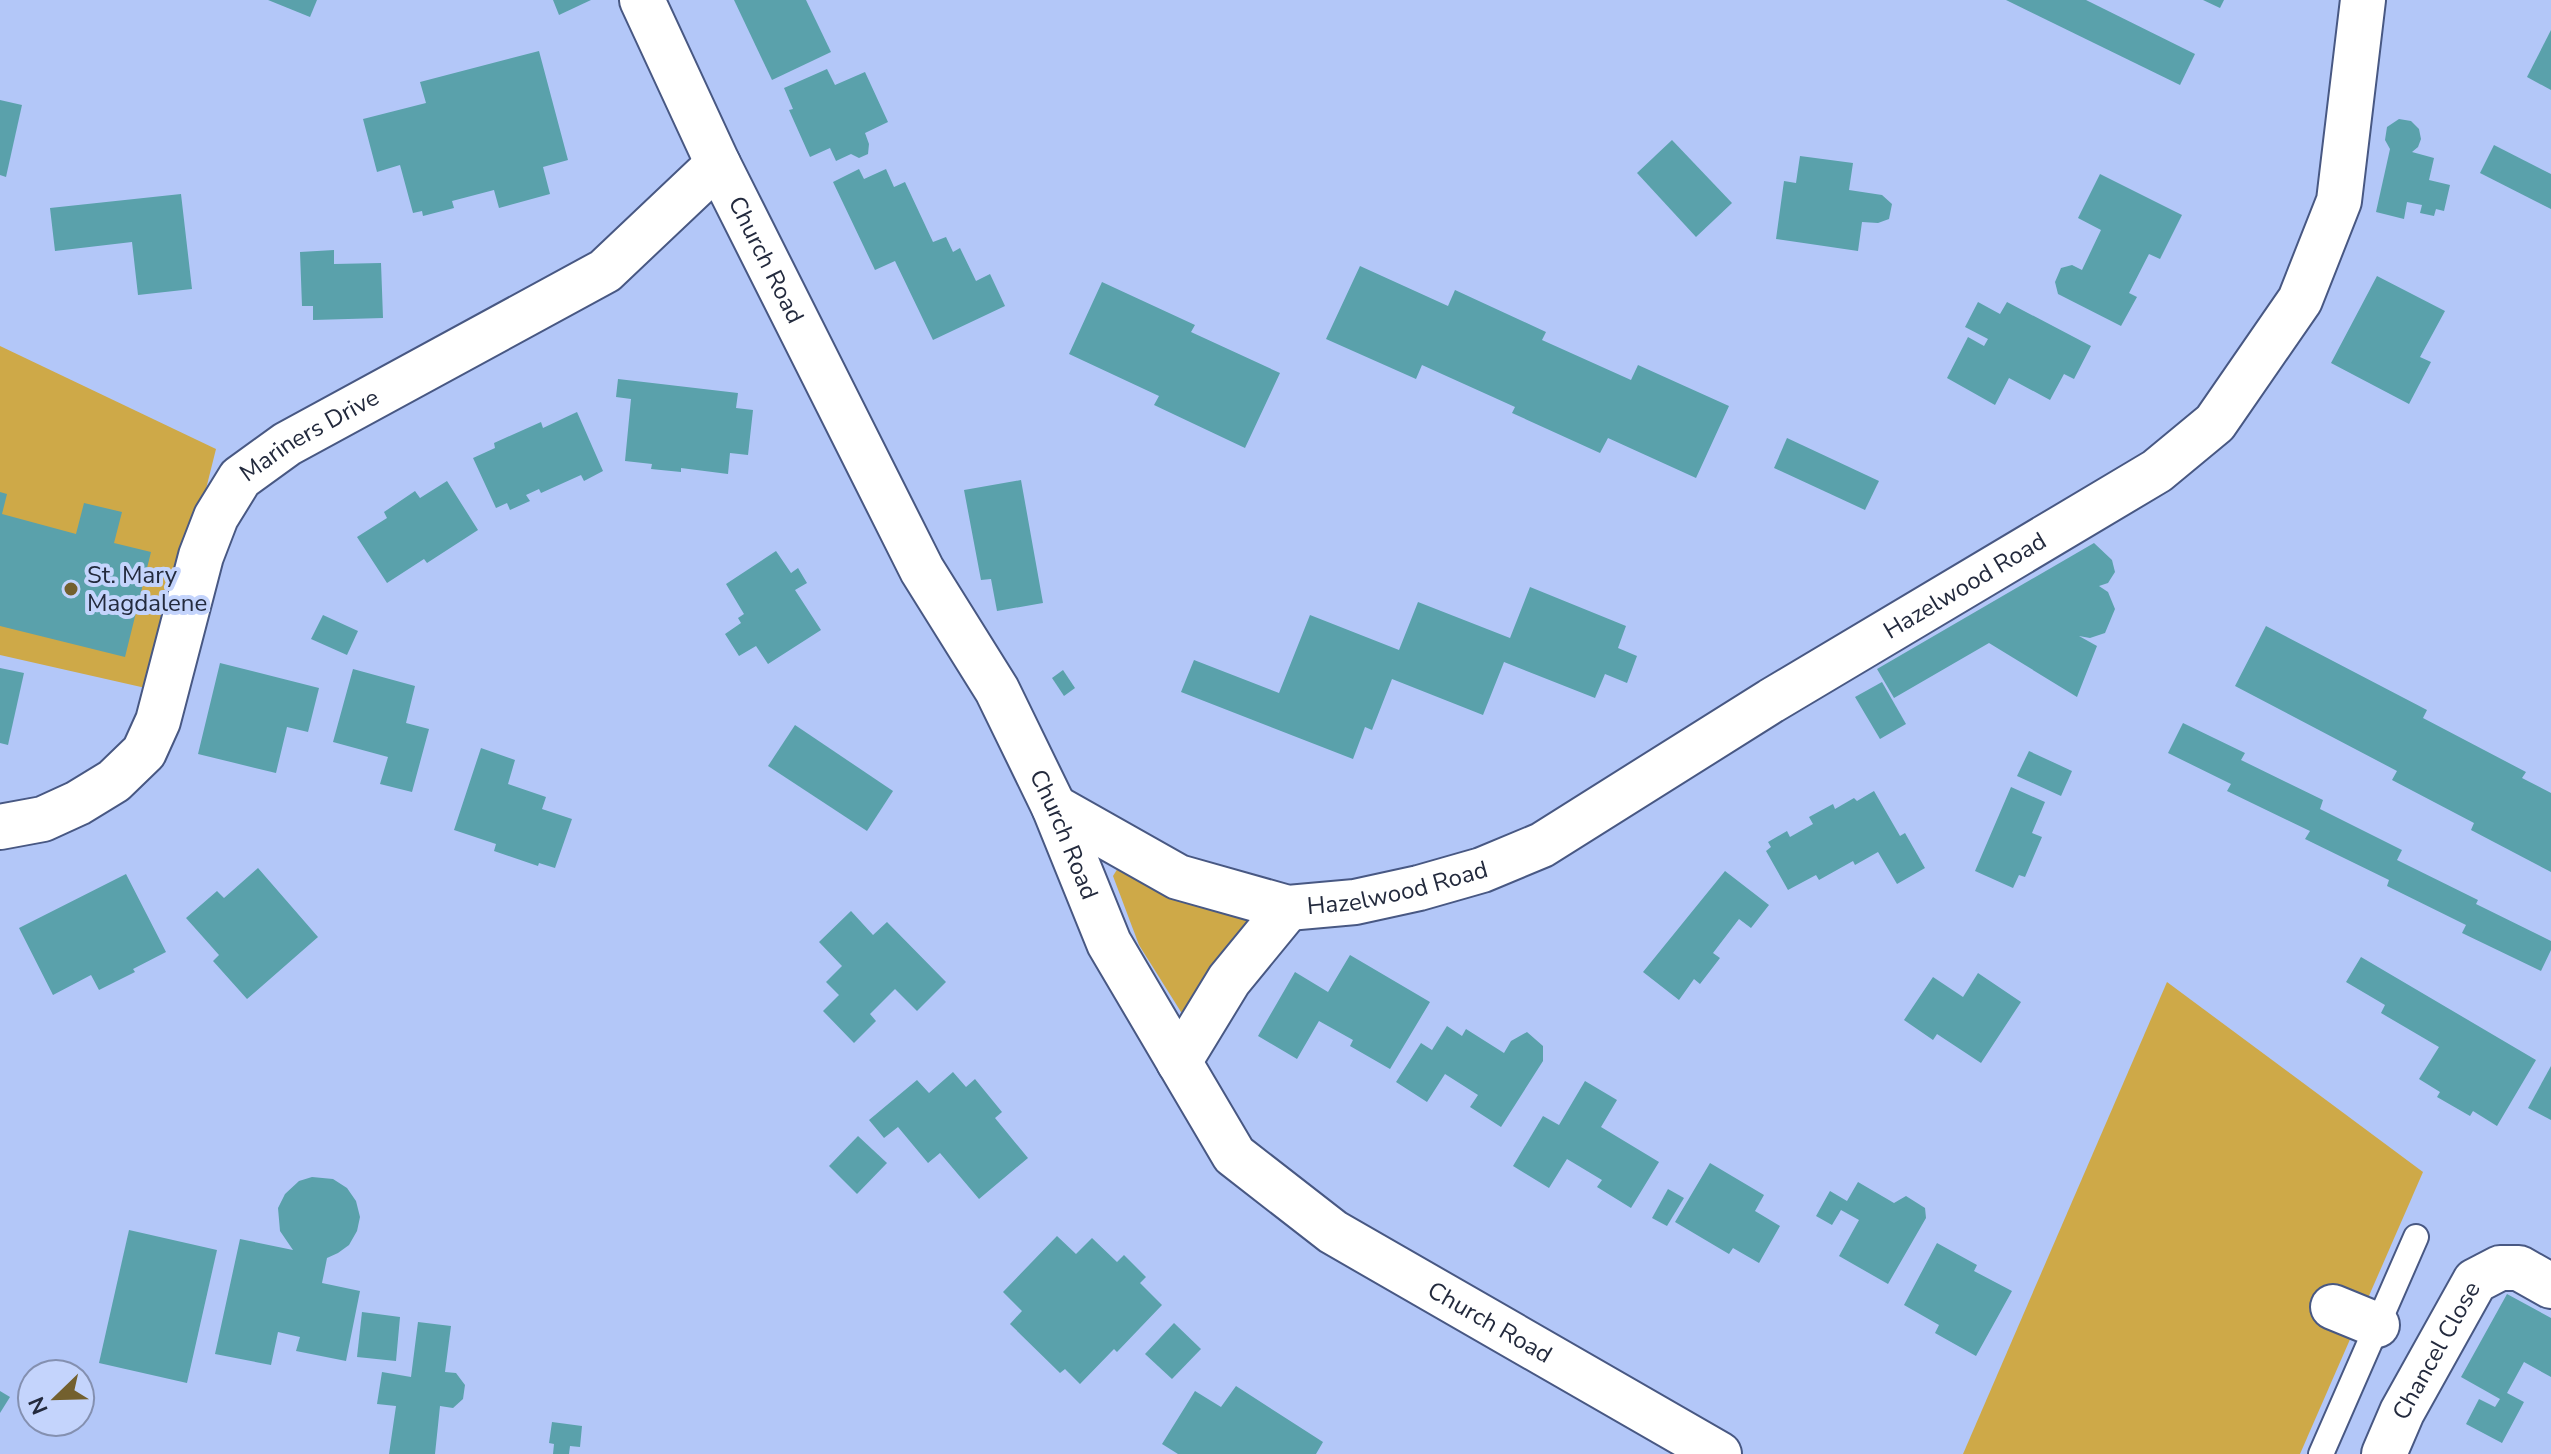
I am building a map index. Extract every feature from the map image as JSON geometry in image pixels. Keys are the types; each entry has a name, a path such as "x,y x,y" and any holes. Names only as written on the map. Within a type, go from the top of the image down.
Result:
{"street":[{"name":"Church Road","path":"642,0 718,164 922,570 997,690 1054,807 1109,943 1234,1155 1333,1232 1719,1454"},
{"name":"Hazelwood Road","path":"1054,807 1178,877 1288,908 1355,902 1482,870 1542,845 1771,701 2157,471 2215,423 2300,300 2339,201 2363,0"},
{"name":"Mariners Drive","path":"0,827 43,819 78,803 114,781 144,752 158,721 201,556 216,517 240,478 287,444 605,271 718,164"},
{"name":"Hazelwood Road","path":"1179,1062 1229,980 1288,908"},
{"name":"Chancel Close","path":"2384,1454 2402,1412 2475,1281 2500,1268 2519,1268 2551,1286"},
{"path":"2333,1307 2377,1325"}],"lane":[{"path":"2321,1454 2416,1237"}],"shaded area":[{"path":"0,346 216,449 150,689 0,655"},
{"path":"1118,868 1251,920 1188,1014 1181,1012 1139,945 1113,876"},
{"path":"2167,982 2423,1172 2300,1454 1963,1454"}],"building":[{"path":"268,0 317,0 310,17"},
{"path":"553,0 591,0 559,15"},
{"path":"734,0 806,0 831,52 772,80"},
{"path":"2006,0 2086,0 2195,54 2180,85"},
{"path":"2203,0 2224,0 2220,8"},
{"path":"2551,30 2551,90 2527,77"},
{"path":"539,51 568,160 543,167 550,194 499,208 494,190 452,201 454,208 423,216 422,211 413,213 400,165 377,172 363,119 426,103 420,82"},
{"path":"827,69 835,85 865,72 888,122 865,133 869,144 868,154 859,158 851,154 836,161 830,148 810,157 789,110 793,109 784,88"},
{"path":"0,100 22,105 6,177 0,175"},
{"path":"2399,119 2411,121 2419,129 2421,139 2412,152 2434,158 2429,180 2450,185 2444,211 2436,209 2434,216 2420,213 2422,205 2407,202 2404,219 2376,212 2390,149 2385,140 2387,127"},
{"path":"1672,140 1732,203 1696,237 1637,173"},
{"path":"2494,145 2551,174 2551,209 2480,173"},
{"path":"1800,156 1853,163 1849,190 1882,195 1892,204 1889,219 1878,223 1862,222 1858,251 1776,239 1784,181 1796,183"},
{"path":"859,169 864,179 886,169 894,187 905,182 933,242 946,237 953,252 960,248 976,281 990,274 1005,306 933,340 895,261 875,270 833,182"},
{"path":"2100,174 2182,215 2160,259 2149,254 2129,293 2137,297 2121,326 2058,294 2055,282 2061,268 2072,265 2082,270 2101,230 2078,218"},
{"path":"181,194 192,289 138,295 132,242 55,251 50,208"},
{"path":"334,250 334,264 381,263 383,318 313,320 313,306 302,306 300,252"},
{"path":"1360,266 1448,306 1455,290 1546,332 1542,340 1631,380 1638,365 1729,406 1696,478 1608,438 1600,453 1512,413 1515,407 1422,365 1416,379 1326,339"},
{"path":"2377,276 2445,311 2420,357 2431,362 2409,404 2331,363"},
{"path":"1102,282 1195,325 1191,332 1280,373 1245,448 1154,405 1159,396 1069,354"},
{"path":"1978,302 2000,314 2007,302 2091,346 2074,379 2064,374 2050,400 2009,378 1995,405 1947,378 1968,337 1984,346 1988,339 1965,327"},
{"path":"618,379 738,393 736,408 753,410 748,455 730,453 728,474 681,468 681,472 651,469 652,464 625,461 631,399 616,397"},
{"path":"577,412 603,471 584,481 581,475 541,493 539,489 526,495 530,501 510,510 507,503 496,508 473,458 495,448 494,443 541,422 543,428"},
{"path":"1787,438 1879,481 1865,510 1774,468"},
{"path":"1021,480 1043,603 997,611 991,579 981,580 964,490"},
{"path":"447,481 478,530 427,563 424,559 387,583 357,537 387,518 384,512 415,491 420,498"},
{"name":"St. Mary Magdalene","path":"0,492 7,494 2,514 76,534 84,503 122,512 114,543 151,552 125,657 0,626"},
{"path":"2094,543 2112,560 2115,572 2108,583 2099,586 2108,592 2115,609 2105,633 2090,638 2079,636 2097,646 2077,697 1989,643 1894,698 1877,669"},
{"path":"776,551 791,573 798,568 807,583 795,590 821,630 768,664 756,646 739,656 725,634 741,623 738,618 744,614 726,584"},
{"path":"1530,587 1626,626 1618,648 1637,656 1627,683 1605,674 1595,698 1504,662 1483,715 1392,679 1372,730 1365,727 1353,759 1181,692 1194,660 1279,693 1310,615 1399,650 1418,602 1510,638"},
{"path":"323,615 358,631 347,655 311,639"},
{"path":"2266,626 2427,710 2423,718 2526,772 2522,778 2551,793 2551,872 2471,830 2474,823 2392,780 2397,771 2235,686"},
{"path":"220,663 319,688 308,732 287,727 276,773 198,754"},
{"path":"0,668 24,673 8,745 0,743"},
{"path":"353,669 415,686 406,723 429,729 412,792 380,784 388,757 333,742"},
{"path":"1063,670 1075,688 1064,696 1052,678"},
{"path":"1882,682 1906,724 1880,739 1855,697"},
{"path":"2183,723 2245,753 2241,760 2323,800 2320,809 2402,850 2397,860 2551,941 2551,950 2541,971 2462,933 2466,925 2387,886 2389,880 2305,839 2310,831 2227,791 2231,784 2168,753"},
{"path":"795,725 893,791 867,831 768,766"},
{"path":"481,748 515,760 508,784 546,797 542,809 572,819 555,868 539,863 538,866 494,851 496,844 454,830"},
{"path":"2029,751 2072,771 2061,796 2017,776"},
{"path":"2011,787 2045,802 2032,833 2042,837 2025,877 2019,875 2013,888 1975,871"},
{"path":"1874,791 1900,836 1905,833 1925,868 1897,884 1878,852 1855,865 1853,861 1819,880 1816,875 1788,890 1766,851 1771,847 1768,842 1787,831 1790,837 1813,824 1809,817 1833,804 1835,809"},
{"path":"258,868 318,937 247,999 213,961 219,955 186,918 217,891 224,898"},
{"path":"1725,871 1769,905 1751,928 1739,919 1713,953 1720,958 1700,984 1694,979 1679,1000 1643,972"},
{"path":"126,874 166,952 99,990 91,975 53,995 19,928"},
{"path":"851,911 873,935 887,922 946,982 917,1011 895,989 870,1014 876,1021 854,1043 823,1011 839,995 826,982 842,966 819,942"},
{"path":"1350,955 1430,1002 1390,1069 1350,1046 1353,1040 1319,1021 1297,1059 1258,1036 1295,972 1328,992"},
{"path":"2361,957 2536,1060 2497,1126 2473,1111 2470,1116 2437,1097 2440,1092 2419,1079 2439,1047 2381,1013 2385,1005 2346,982"},
{"path":"1978,973 2021,1002 1981,1063 1937,1034 1933,1040 1904,1020 1933,977 1963,997"},
{"path":"1447,1026 1462,1036 1466,1029 1504,1053 1511,1041 1527,1032 1543,1046 1543,1061 1501,1127 1470,1107 1478,1095 1445,1074 1427,1102 1396,1082 1421,1043 1432,1050"},
{"path":"2551,1066 2551,1120 2528,1108"},
{"path":"953,1072 966,1087 975,1079 1002,1112 995,1118 1028,1158 979,1199 940,1153 928,1163 898,1127 884,1138 869,1120 917,1080 929,1093"},
{"path":"1585,1081 1617,1100 1601,1127 1659,1162 1631,1208 1597,1187 1602,1180 1567,1159 1549,1188 1513,1166 1543,1116 1559,1125"},
{"path":"858,1136 887,1163 857,1194 829,1166"},
{"path":"1710,1163 1764,1195 1755,1211 1780,1226 1759,1263 1733,1248 1729,1254 1675,1222"},
{"path":"312,1177 333,1179 347,1188 356,1201 360,1217 349,1245 327,1258 322,1283 360,1291 346,1361 296,1351 300,1337 278,1332 271,1365 215,1354 240,1239 293,1250 280,1231 278,1208 285,1194 299,1181"},
{"path":"1858,1182 1894,1203 1906,1196 1925,1208 1926,1218 1888,1284 1839,1256 1859,1220 1841,1210 1832,1225 1816,1216 1830,1191 1847,1201"},
{"path":"1668,1189 1684,1198 1667,1226 1652,1218"},
{"path":"129,1230 217,1250 187,1383 99,1363"},
{"path":"1057,1236 1076,1254 1092,1238 1117,1262 1124,1255 1146,1277 1140,1283 1162,1305 1117,1352 1114,1349 1080,1384 1065,1369 1060,1373 1010,1324 1022,1311 1003,1292"},
{"path":"1937,1243 1977,1265 1974,1271 2012,1291 1976,1356 1935,1333 1939,1325 1904,1305"},
{"path":"2507,1294 2551,1318 2551,1377 2524,1362 2507,1393 2524,1402 2502,1443 2466,1424 2479,1399 2495,1407 2500,1399 2461,1377"},
{"path":"362,1312 400,1317 396,1361 357,1357"},
{"path":"418,1322 451,1326 445,1372 456,1373 465,1385 463,1399 453,1408 440,1406 435,1454 389,1454 396,1406 377,1404 382,1372 411,1377"},
{"path":"1174,1323 1201,1349 1172,1379 1145,1354"},
{"path":"1236,1386 1323,1442 1316,1454 1178,1454 1162,1444 1195,1391 1221,1407"},
{"path":"0,1391 10,1397 0,1413"},
{"path":"552,1422 582,1426 580,1447 570,1446 569,1454 553,1454 554,1444 549,1443"}],"place":[{"name":"St. Mary Magdalene","path":"71,589"}]}
